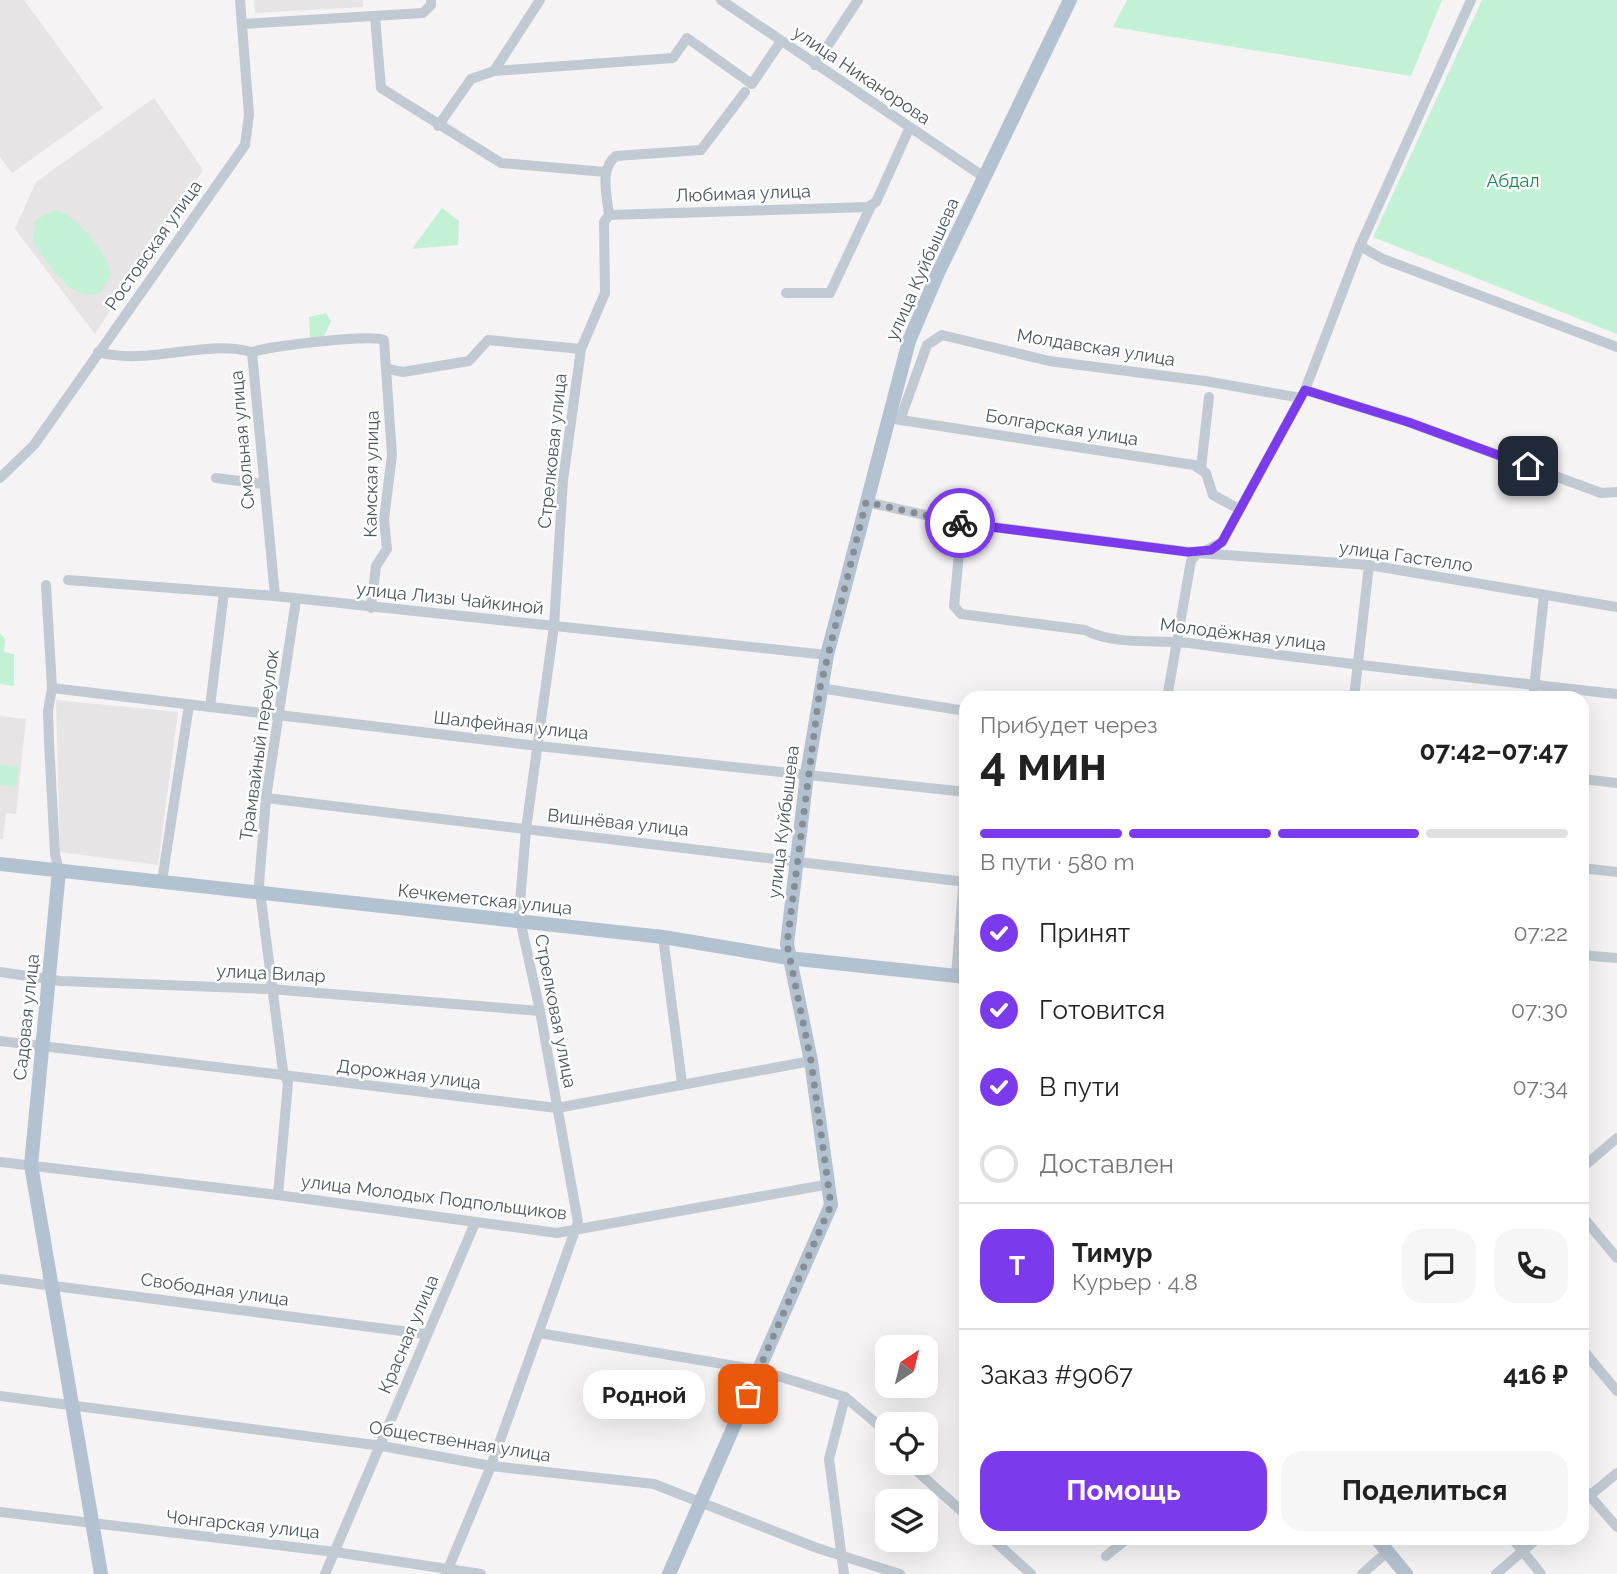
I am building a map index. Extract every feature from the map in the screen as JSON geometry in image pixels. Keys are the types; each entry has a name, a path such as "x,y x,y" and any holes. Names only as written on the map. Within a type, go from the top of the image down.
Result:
{"main road":[{"name":"улица Куйбышева","path":"669,1574 831,1205 811,1061 787,944 807,774 827,654 866,502 894,419 909,341 984,177 1070,0"},
{"name":"Кечкеметская улица","path":"0,864 162,881 261,895 663,937 788,958 959,977"},
{"name":"Садовая улица","path":"59,871 31,1165 101,1574"},
{"path":"1382,1545 1406,1574"}],"street":[{"name":"Ростовская улица","path":"0,478 34,445 245,145 249,115 240,0"},
{"path":"242,24 423,13 431,5 431,0"},
{"path":"494,71 540,0"},
{"name":"улица Никанорова","path":"722,0 909,129 984,177"},
{"path":"815,65 858,0"},
{"path":"1461,20 1464,0"},
{"path":"1168,691 1192,553 1222,542 1303,394 1360,246 1472,0"},
{"path":"375,17 381,88 500,163 605,172 607,162 616,156 701,149 745,92"},
{"path":"438,126 471,79 494,71 673,58 687,38 752,84 781,41"},
{"path":"786,292 830,293 909,129"},
{"name":"Стрелковая улица","path":"447,1572 491,1465 578,1222 540,1011 525,934 520,923 526,829 554,626 564,480 581,349 605,293 604,222 609,215 605,172"},
{"name":"Любимая улица","path":"609,215 873,204"},
{"path":"1360,246 1383,259 1617,347"},
{"name":"Молдавская улица","path":"894,419 927,345 943,335 1049,361 1303,394 1408,422 1601,493 1617,492"},
{"name":"Камская улица","path":"252,352 266,348 381,338 386,343 392,455 384,519 387,550 376,566 371,608"},
{"path":"388,369 403,372 469,361 488,340 581,349"},
{"name":"Смольная улица","path":"99,352 122,359 240,349 252,352 262,484 275,596"},
{"path":"1209,397 1201,468 1210,480 1213,495 1239,509"},
{"name":"Болгарская улица","path":"894,419 1201,468"},
{"path":"216,478 262,484"},
{"name":"улица Гастелло","path":"866,502 962,523 1192,553 1369,565 1617,607"},
{"name":"Молодёжная улица","path":"962,523 954,606 958,613 1085,630 1101,638 1175,641 1359,667 1617,694"},
{"path":"1355,691 1369,565"},
{"name":"улица Лизы Чайкиной","path":"68,580 275,596 554,626 563,624 827,654"},
{"name":"Садовая улица","path":"46,585 52,688 48,711 49,742 55,854 59,871"},
{"path":"210,707 224,592"},
{"path":"1534,691 1544,595"},
{"name":"Трамвайный переулок","path":"278,1195 288,1083 270,989 261,895 265,798 280,717 296,600"},
{"name":"Шалфейная улица","path":"52,688 280,717 959,791"},
{"path":"820,688 959,710"},
{"path":"162,881 188,705"},
{"path":"1589,780 1617,783"},
{"name":"Вишнёвая улица","path":"265,798 959,880"},
{"path":"1589,869 1617,872"},
{"path":"663,937 682,1083"},
{"path":"1589,956 1616,958"},
{"name":"улица Вилар","path":"0,972 49,980 270,989 540,1011"},
{"name":"Дорожная улица","path":"0,1041 557,1108 811,1061"},
{"path":"1589,1162 1617,1138"},
{"name":"улица Молодых Подпольщиков","path":"0,1162 278,1195 475,1223 575,1233 830,1184"},
{"name":"Красная улица","path":"325,1574 382,1446 425,1334 475,1223"},
{"path":"1589,1224 1617,1258"},
{"name":"Свободная улица","path":"0,1279 425,1334"},
{"path":"539,1333 759,1370 845,1397 875,1422"},
{"path":"1589,1357 1617,1391"},
{"name":"Общественная улица","path":"0,1396 382,1446 491,1465 654,1484 759,1527 900,1574"},
{"path":"844,1574 829,1459 845,1397"},
{"path":"1589,1492 1617,1473"},
{"path":"921,1475 959,1510"},
{"path":"1589,1500 1617,1527"},
{"name":"Чонгарская улица","path":"0,1512 335,1552 447,1572 481,1574"},
{"path":"999,1545 1031,1574"},
{"path":"1106,1556 1119,1545"},
{"path":"1517,1545 1541,1574"},
{"path":"1496,1574 1529,1545"},
{"path":"1362,1574 1387,1552"}],"shaded area":[{"path":"0,0 24,0 103,108 12,173 0,157"},
{"path":"254,0 363,0 363,7 255,13"},
{"path":"154,98 203,170 95,334 15,229 36,182"},
{"path":"56,700 178,712 158,865 60,852"},
{"path":"0,716 26,719 16,814 6,813 3,839 0,839"}],"green space":[{"path":"1127,0 1442,0 1411,76 1113,27"},
{"name":"Абдал","path":"1482,0 1617,0 1617,334 1373,237"},
{"path":"442,208 459,221 458,245 412,249"},
{"path":"54,210 71,218 98,246 111,275 100,293 89,295 70,287 33,243 35,221"},
{"path":"326,313 331,321 323,338 310,339 309,317"},
{"path":"0,633 5,639 4,652 14,654 14,686 0,684"},
{"path":"0,765 18,766 16,787 0,785"}],"way so far":[{"path":"748,1394 831,1205 811,1061 787,944 807,774 827,654 866,502 960,523"}],"place":[{"name":"Родной","path":"748,1394"}],"route":[{"path":"960,523 1197,553 1211,550 1222,542 1305,390 1408,422 1528,466"}]}
